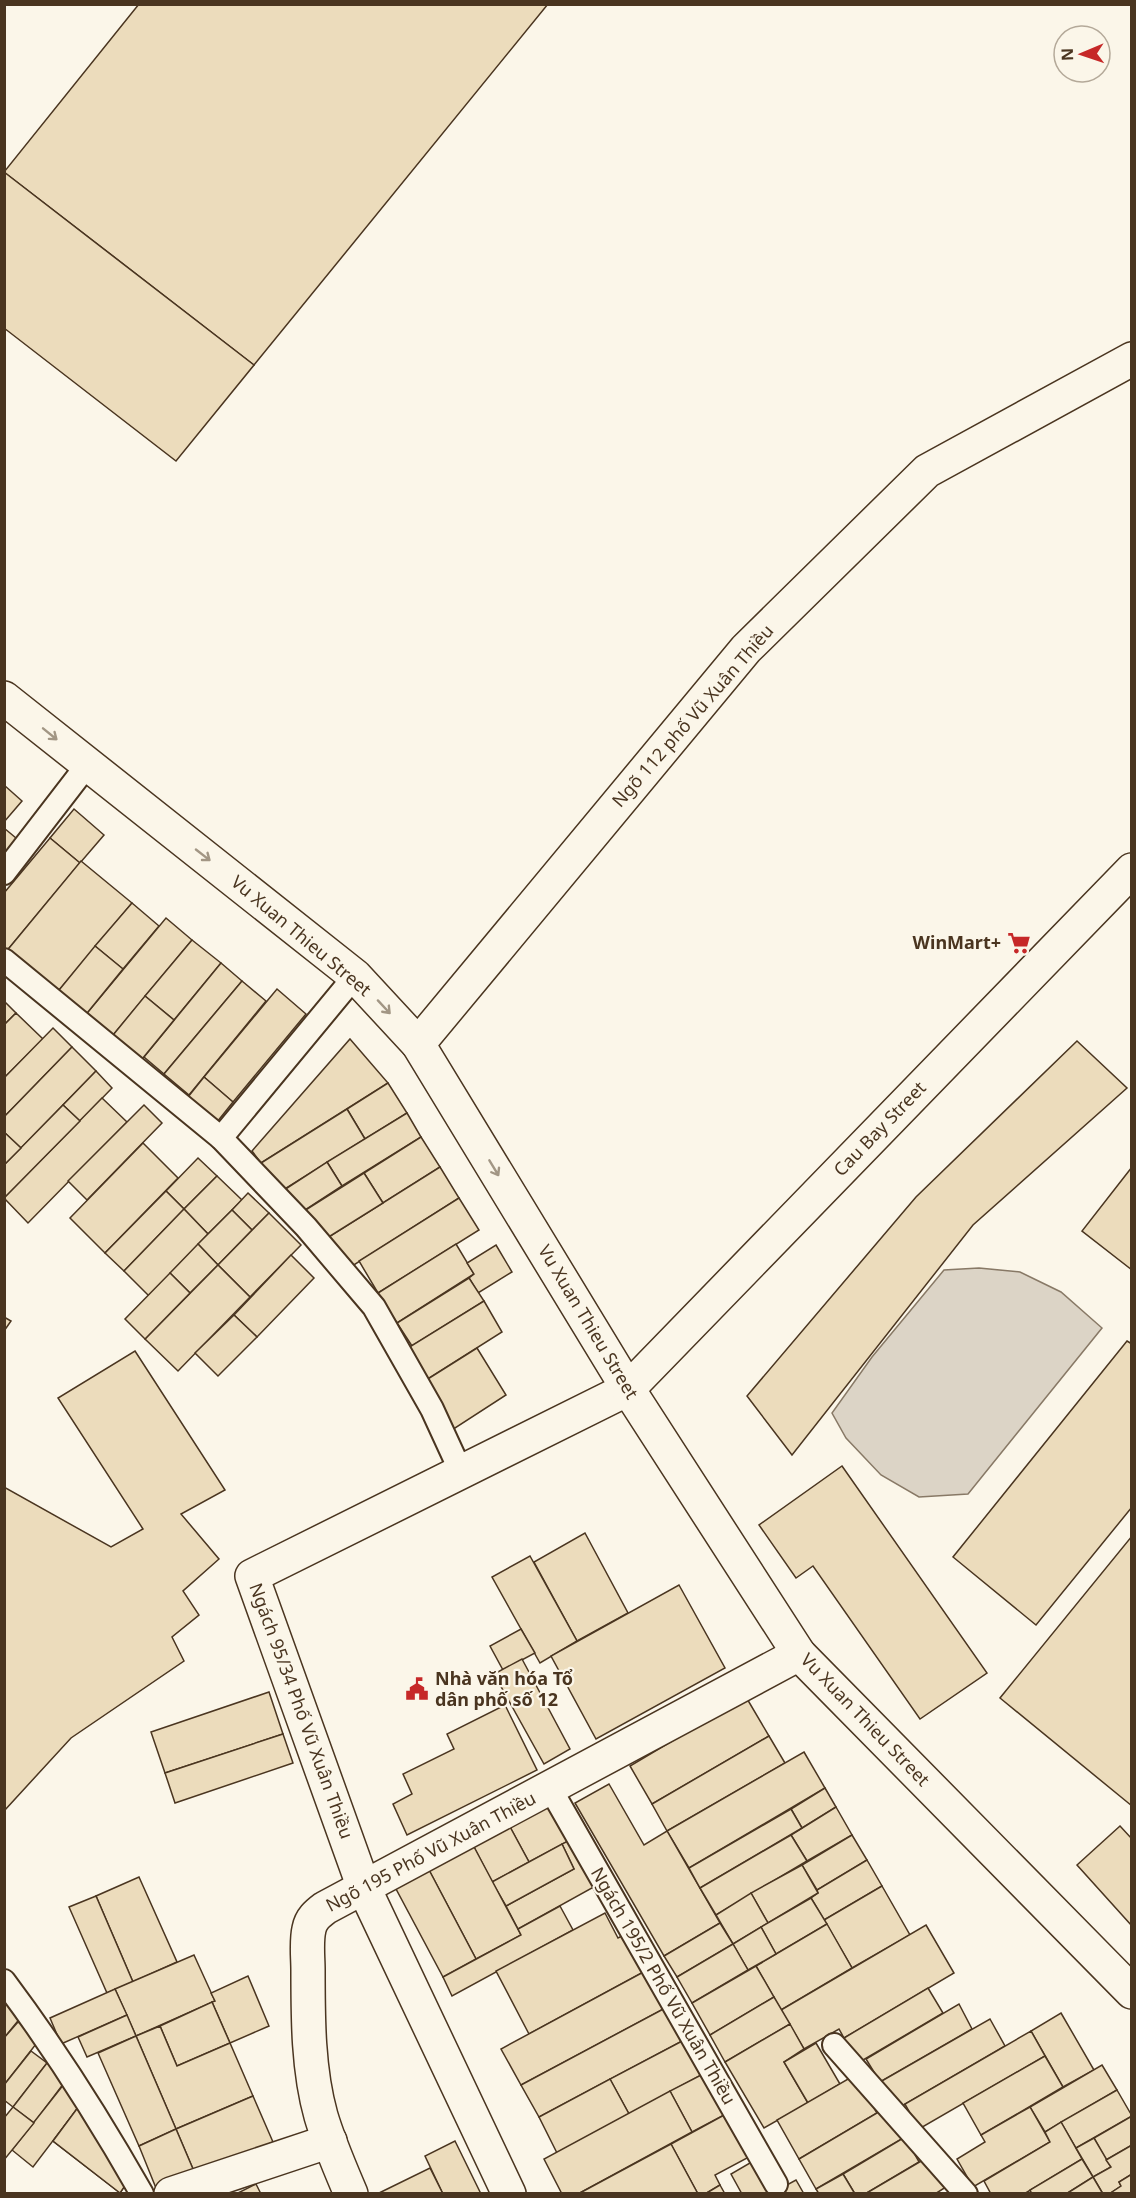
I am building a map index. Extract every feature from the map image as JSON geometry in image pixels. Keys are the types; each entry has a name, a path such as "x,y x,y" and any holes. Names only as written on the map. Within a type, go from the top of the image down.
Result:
{"street":[{"name":"Ngõ 112 phố Vũ Xuân Thiều","path":"418,1044 746,649 927,471 1131,359"},
{"name":"Vu Xuan Thieu Street","path":"4,698 355,976 418,1044 628,1389 799,1653 1131,1992"},
{"name":"Cau Bay Street","path":"628,1389 1131,870"},
{"name":"Ngách 95/34 Phố Vũ Xuân Thiều","path":"509,2193 364,1888 252,1576 628,1389"},
{"name":"Ngõ 195 Phố Vũ Xuân Thiều","path":"351,2193 321,2115 312,2069 308,2017 309,1928 314,1916 324,1908 799,1653"},
{"path":"171,2193 330,2141"}],"lane":[{"path":"4,873 88,764"},
{"path":"4,960 221,1138 306,1227 374,1307 432,1409 461,1472"},
{"path":"221,1138 355,976"},
{"name":"Ngách 195/2 Phố Vũ Xuân Thiều","path":"550,1788 776,2184"},
{"path":"4,1982 47,2038 99,2118 142,2193"},
{"path":"834,2045 966,2193"}],"shaded area":[{"path":"979,1268 1020,1272 1061,1292 1102,1328 968,1494 919,1497 881,1475 846,1438 832,1413 872,1357 944,1270"}],"building":[{"path":"139,4 548,4 254,365 4,172"},
{"path":"4,172 254,365 176,461 4,328"},
{"path":"4,785 22,801 4,822"},
{"path":"74,809 104,835 80,863 50,838"},
{"path":"4,828 22,843 4,863"},
{"path":"50,838 80,863 5,953 4,893"},
{"path":"81,861 132,903 55,995 5,953"},
{"path":"132,903 159,926 123,969 95,946"},
{"path":"166,918 192,940 109,1040 83,1018"},
{"path":"192,940 221,963 174,1020 145,996"},
{"path":"95,946 123,969 83,1018 55,995"},
{"path":"221,963 242,981 164,1074 144,1057"},
{"path":"242,981 266,1001 189,1095 164,1074"},
{"path":"277,989 306,1014 233,1102 204,1077"},
{"path":"145,996 174,1020 138,1064 109,1040"},
{"path":"4,1001 16,1013 4,1025"},
{"path":"16,1013 43,1039 4,1078 4,1025"},
{"path":"53,1028 72,1047 4,1117 4,1078"},
{"path":"350,1039 388,1083 261,1163 252,1151"},
{"path":"1077,1041 1127,1088 973,1225 792,1455 747,1396 916,1197"},
{"path":"72,1047 96,1071 21,1148 4,1132 4,1117"},
{"path":"96,1071 112,1088 80,1121 63,1105"},
{"path":"204,1077 233,1102 213,1127 184,1102"},
{"path":"388,1083 407,1113 365,1139 347,1109"},
{"path":"102,1098 127,1122 28,1223 4,1198"},
{"path":"63,1105 80,1121 4,1198 4,1165"},
{"path":"144,1105 162,1123 87,1200 68,1181"},
{"path":"347,1109 365,1139 280,1192 261,1163"},
{"path":"407,1113 421,1137 342,1186 327,1162"},
{"path":"4,1132 21,1148 4,1165"},
{"path":"421,1137 440,1167 383,1203 364,1173"},
{"path":"143,1143 178,1178 105,1253 70,1218"},
{"path":"198,1158 217,1176 184,1209 166,1191"},
{"path":"327,1162 342,1186 299,1214 284,1190"},
{"path":"440,1167 459,1198 346,1270 327,1238"},
{"path":"1132,1167 1132,1270 1082,1231"},
{"path":"364,1173 383,1203 327,1238 304,1211"},
{"path":"217,1176 242,1200 208,1234 184,1209"},
{"path":"166,1191 184,1209 124,1271 105,1253"},
{"path":"248,1193 269,1213 252,1230 232,1210"},
{"path":"459,1198 479,1230 378,1293 359,1261"},
{"path":"184,1209 208,1234 149,1296 124,1271"},
{"path":"232,1210 252,1230 218,1265 198,1244"},
{"path":"269,1213 301,1245 250,1297 218,1265"},
{"path":"198,1244 218,1265 190,1293 170,1273"},
{"path":"456,1244 474,1274 397,1323 378,1293"},
{"path":"496,1245 512,1272 478,1293 469,1278 474,1274 467,1263"},
{"path":"291,1255 314,1278 257,1337 234,1315"},
{"path":"218,1265 250,1297 178,1371 145,1339"},
{"path":"170,1273 190,1293 145,1339 125,1319"},
{"path":"469,1278 484,1301 412,1346 397,1323"},
{"path":"484,1301 502,1332 423,1382 403,1351"},
{"path":"234,1315 257,1337 218,1376 195,1353"},
{"path":"4,1317 11,1321 4,1331"},
{"path":"1127,1341 1132,1344 1132,1507 1036,1625 953,1557"},
{"path":"477,1348 506,1395 452,1430 423,1382"},
{"path":"135,1351 225,1490 181,1514 219,1559 183,1591 199,1615 172,1637 184,1661 71,1738 4,1811 4,1487 111,1547 143,1529 58,1398"},
{"path":"842,1466 987,1673 920,1719 813,1566 796,1578 759,1525"},
{"path":"585,1533 628,1613 577,1641 534,1562"},
{"path":"1132,1536 1132,1806 1000,1698"},
{"path":"530,1556 577,1641 540,1663 492,1577"},
{"path":"679,1585 725,1668 596,1739 551,1656"},
{"path":"521,1629 535,1653 503,1670 490,1646"},
{"path":"522,1659 570,1749 544,1764 494,1674"},
{"path":"269,1692 283,1734 165,1773 151,1732"},
{"path":"746,1697 769,1736 652,1804 630,1766"},
{"path":"505,1705 537,1770 407,1835 393,1804 412,1794 403,1774 454,1749 447,1734"},
{"path":"283,1734 293,1763 175,1803 165,1773"},
{"path":"769,1736 785,1763 667,1831 652,1804"},
{"path":"804,1752 825,1788 689,1868 667,1831"},
{"path":"609,1784 644,1845 667,1831 720,1923 664,1956 575,1803"},
{"path":"825,1788 836,1807 802,1828 791,1809"},
{"path":"556,1799 576,1837 529,1862 509,1825"},
{"path":"836,1807 852,1835 807,1861 791,1835"},
{"path":"791,1809 802,1828 700,1888 689,1868"},
{"path":"509,1825 529,1862 492,1882 473,1845"},
{"path":"1120,1826 1132,1839 1132,1926 1077,1865"},
{"path":"791,1835 807,1861 716,1915 700,1888"},
{"path":"852,1835 867,1860 817,1890 802,1865"},
{"path":"576,1837 601,1883 518,1929 506,1906 574,1869 562,1844"},
{"path":"562,1844 574,1869 506,1906 492,1882"},
{"path":"473,1845 521,1935 476,1959 428,1868"},
{"path":"867,1860 882,1886 824,1920 811,1898 818,1893 817,1890"},
{"path":"802,1865 818,1893 768,1923 751,1893"},
{"path":"428,1868 476,1959 443,1977 395,1887"},
{"path":"139,1877 177,1962 133,1982 96,1896"},
{"path":"882,1886 910,1935 852,1968 824,1920"},
{"path":"751,1893 768,1923 733,1944 716,1915"},
{"path":"96,1896 133,1982 107,1993 69,1907"},
{"path":"811,1898 827,1924 776,1954 761,1927"},
{"path":"560,1906 573,1930 452,1996 443,1977 521,1935 518,1929"},
{"path":"605,1913 618,1938 630,1932 649,1969 529,2034 496,1971"},
{"path":"720,1923 733,1944 677,1977 664,1956"},
{"path":"827,1924 852,1968 781,2010 756,1966"},
{"path":"926,1925 954,1973 844,2038 839,2029 804,2049 781,2010"},
{"path":"761,1927 776,1954 748,1970 733,1944"},
{"path":"733,1944 748,1970 692,2003 677,1977"},
{"path":"194,1955 215,2001 136,2036 115,1989"},
{"path":"756,1966 774,1997 710,2035 692,2003"},
{"path":"649,1969 669,2006 521,2085 501,2049"},
{"path":"248,1976 269,2026 230,2043 212,2002 215,2001 211,1993"},
{"path":"928,1988 943,2013 858,2063 844,2038"},
{"path":"115,1989 127,2015 61,2044 50,2018"},
{"path":"4,1996 26,2011 4,2038"},
{"path":"774,1997 790,2024 725,2062 710,2035"},
{"path":"212,2002 230,2043 177,2066 160,2026"},
{"path":"959,2004 972,2029 880,2082 866,2059"},
{"path":"669,2006 686,2039 539,2117 521,2085"},
{"path":"1061,2013 1094,2070 1063,2087 1031,2031"},
{"path":"127,2015 136,2036 87,2057 78,2037"},
{"path":"990,2019 1005,2046 895,2110 880,2082"},
{"path":"18,2022 40,2039 4,2085 4,2038"},
{"path":"790,2024 804,2049 784,2062 808,2103 764,2128 725,2062"},
{"path":"160,2026 177,2066 230,2043 253,2096 176,2129 136,2036"},
{"path":"1031,2031 1045,2056 919,2129 905,2104"},
{"path":"136,2036 176,2129 139,2146 98,2053"},
{"path":"686,2039 705,2073 629,2114 610,2079"},
{"path":"816,2043 840,2084 808,2103 784,2062"},
{"path":"31,2051 47,2063 13,2107 4,2100 4,2085"},
{"path":"1045,2056 1063,2087 981,2135 963,2103"},
{"path":"47,2063 67,2079 34,2123 13,2107"},
{"path":"1102,2065 1117,2090 1045,2132 1030,2107"},
{"path":"705,2073 726,2114 692,2132 670,2091"},
{"path":"855,2075 877,2113 799,2159 777,2120"},
{"path":"610,2079 629,2114 557,2153 539,2117"},
{"path":"64,2084 84,2100 33,2167 12,2150"},
{"path":"1117,2090 1132,2116 1076,2148 1061,2122"},
{"path":"670,2091 692,2132 578,2194 562,2194 544,2159"},
{"path":"253,2096 273,2142 196,2176 176,2129"},
{"path":"79,2106 131,2177 120,2193 53,2141"},
{"path":"79,2106 131,2177 120,2193 53,2141"},
{"path":"13,2107 34,2123 4,2160 4,2118"},
{"path":"887,2107 905,2137 816,2189 799,2159"},
{"path":"1030,2107 1050,2142 973,2187 957,2159 985,2142 981,2135"},
{"path":"726,2114 749,2157 715,2175 720,2185 705,2194 698,2194 671,2144"},
{"path":"1132,2116 1132,2145 1106,2160 1094,2138"},
{"path":"1061,2122 1082,2159 1024,2194 991,2194 984,2181 1050,2142 1045,2132"},
{"path":"176,2129 196,2176 158,2193 139,2146"},
{"path":"905,2137 919,2162 865,2194 855,2194 843,2174"},
{"path":"1094,2138 1111,2167 1093,2177 1076,2148"},
{"path":"455,2141 481,2194 443,2194 425,2156"},
{"path":"671,2144 698,2194 578,2194"},
{"path":"1132,2145 1132,2174 1119,2182 1121,2186 1109,2194 1103,2194 1093,2177 1111,2167 1106,2160"},
{"path":"928,2157 946,2187 935,2194 865,2194"},
{"path":"1082,2159 1093,2177 1066,2194 1032,2194 1030,2190"},
{"path":"755,2160 774,2192 796,2180 804,2194 742,2194 731,2174"},
{"path":"430,2168 443,2194 377,2194"},
{"path":"843,2174 855,2194 819,2194 816,2189"},
{"path":"1132,2174 1132,2194 1109,2194 1121,2186 1119,2182"},
{"path":"1093,2177 1103,2194 1066,2194"},
{"path":"256,2184 261,2194 236,2194"},
{"path":"720,2185 725,2194 705,2194"}],"place":[{"name":"WinMart+","path":"1019,943"},
{"name":"Nhà văn hóa Tổ dân phố số 12","path":"417,1689"}]}
